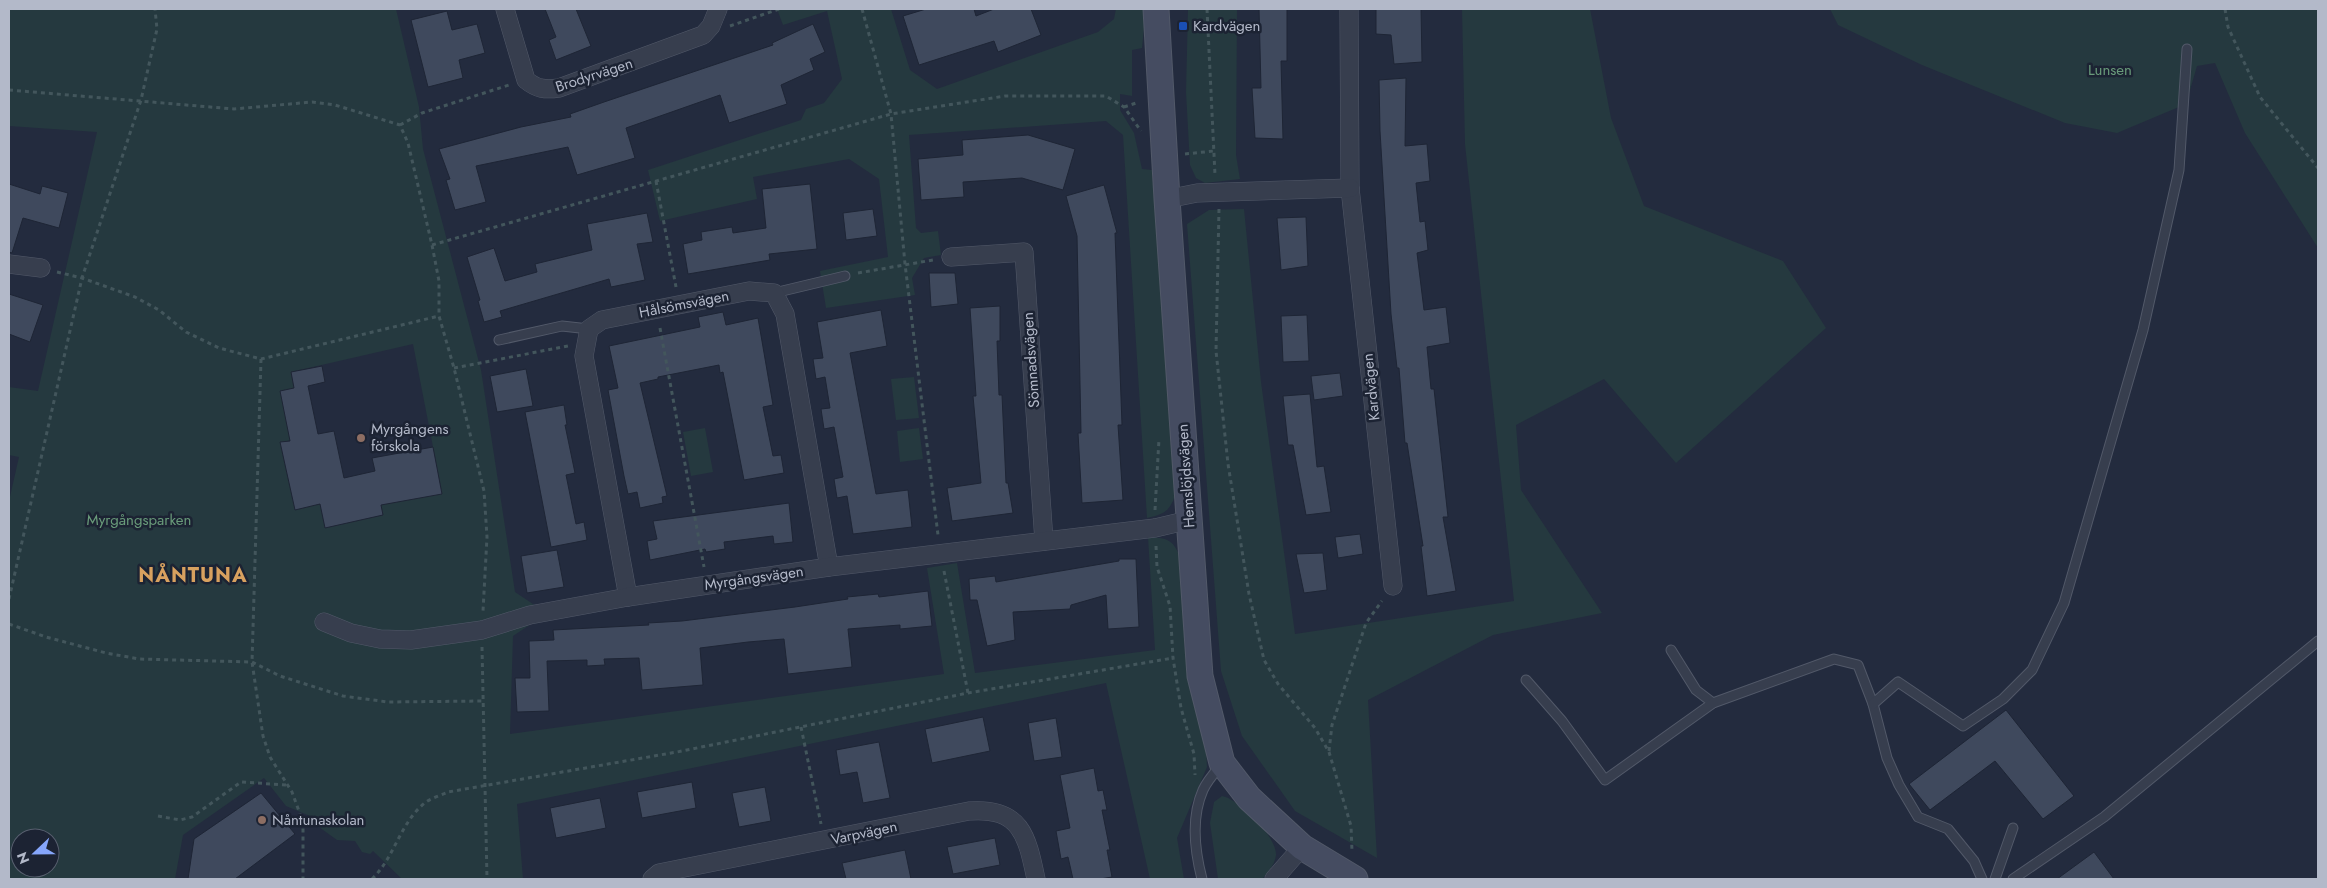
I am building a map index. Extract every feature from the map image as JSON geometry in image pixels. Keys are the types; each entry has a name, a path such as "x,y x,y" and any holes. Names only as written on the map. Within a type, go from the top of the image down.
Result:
{"street":[{"path":"505,9 526,80"},
{"path":"704,36 711,26 718,9"},
{"name":"Hemslöjdsvägen","path":"1156,9 1167,199 1200,676 1222,763 1249,798 1302,847 1352,877"},
{"name":"Kardvägen","path":"1349,9 1350,188 1393,586"},
{"name":"Brodyrvägen","path":"526,80 536,87 547,90 560,88 704,36"},
{"path":"1167,199 1198,193 1350,188"},
{"name":"Sömnadsvägen","path":"951,257 1024,252 1044,541"},
{"path":"9,264 42,268"},
{"name":"Hålsömsvägen","path":"588,336 602,320 749,291 774,293"},
{"path":"774,293 785,314 829,567"},
{"path":"588,336 584,356 628,597"},
{"name":"Myrgångsvägen","path":"324,622 350,633 380,639 411,640 482,630 530,615 628,597 829,567 1155,528 1190,520"},
{"name":"Varpvägen","path":"652,879 659,873 969,811 988,810 1004,815 1020,830 1030,850 1036,879"},
{"path":"1274,879 1302,847"}],"lane":[{"path":"1873,704 1898,682 1963,726 2003,699 2032,670 2060,611 2094,501 2140,339 2179,170 2187,48"},
{"path":"774,293 845,276"},
{"path":"499,340 562,326 588,336"},
{"path":"2013,879 2104,817 2318,641"},
{"path":"1671,650 1696,690 1713,703"},
{"path":"1526,680 1562,722 1605,780 1713,703 1834,659 1858,665 1873,704 1886,758 1898,786 1918,817 1948,829 1974,861 1982,879"},
{"path":"1202,879 1195,840 1196,815 1203,790 1222,763"},
{"path":"1995,879 2013,828"}],"path":[{"path":"9,598 82,278 141,100 157,29 154,9"},
{"path":"704,36 779,9"},
{"path":"862,9 891,114 905,264 940,555 968,693"},
{"path":"1207,9 1216,192 1219,211 1216,351 1228,464 1249,594 1264,660 1282,690 1315,728 1328,752 1352,831 1352,877"},
{"path":"2225,9 2228,28 2260,97 2318,168"},
{"path":"9,90 234,108 312,102 335,105 400,125 422,113 526,80"},
{"path":"432,245 891,114 1005,96 1106,96 1124,107 1142,133"},
{"path":"1124,107 1136,103"},
{"path":"400,125 408,142 432,245 439,281 439,316 454,368 484,491 487,537 482,630 487,879"},
{"path":"656,181 679,304"},
{"path":"845,276 951,257"},
{"path":"42,268 82,278 134,297 159,310 186,332 219,348 261,359 439,316"},
{"path":"657,309 708,585"},
{"path":"454,368 588,336"},
{"path":"261,359 252,662 263,736 270,757 300,808 303,822 303,879"},
{"path":"1159,430 1154,497 1157,567 1170,606 1173,658 1180,708 1194,754 1195,775 1192,784"},
{"path":"1328,752 1332,724 1366,623 1393,586"},
{"path":"9,624 46,637 106,653 139,659 252,662 280,676 343,696 388,702 483,701"},
{"path":"372,879 384,868 397,840 414,814 428,801 448,792 484,788 968,693 1173,658"},
{"path":"801,727 825,841"},
{"path":"158,816 176,820 192,817 241,782 287,785"}],"green space":[{"name":"Myrgångsparken","path":"9,9 396,9 419,107 423,149 481,370 515,592 536,606 528,626 513,636 510,734 944,674 927,568 957,563 975,673 1155,650 1148,537 1165,539 1175,546 1180,557 1185,651 1192,698 1206,749 1207,767 1177,838 1184,879 1150,879 1106,683 517,804 523,879 402,879 373,851 370,854 362,852 355,841 337,840 312,822 310,816 286,806 264,778 183,835 175,879 9,879 9,501 19,457 9,455 9,387 38,391 97,132 9,126","holes":["413,344 442,493 381,505 383,515 325,528 320,504 295,509 281,443 291,440 280,391 294,388 291,372"]},
{"path":"777,9 891,9 910,70 937,89 1098,32 1114,19 1116,9 1146,9 1142,48 1132,50 1132,96 1120,94 1120,110 1134,133 1142,169 1152,170 1176,493 1166,511 1147,518 1123,135 1106,121 909,135 916,228 921,233 938,231 941,255 924,258 912,278 915,295 826,308 820,271 888,257 879,179 849,159 753,177 757,199 660,221 648,170 801,120 806,109 824,103 842,79 827,11 783,25"},
{"path":"1188,9 1237,9 1236,155 1240,179 1205,183 1196,178 1190,165 1186,92"},
{"path":"1462,9 1590,9 1611,118 1644,206 1783,261 1826,328 1676,463 1604,379 1516,425 1521,490 1602,613 1493,635 1368,700 1377,858 1295,811 1242,736 1221,671 1187,224 1209,210 1244,209 1261,382 1295,634 1514,601 1465,144"},
{"name":"Lunsen","path":"1830,9 2318,9 2318,248 2245,133 2215,63 2197,66 2186,104 2117,133 2065,123 1922,65 1838,25"},
{"path":"914,377 919,418 896,420 891,379"},
{"path":"705,428 713,472 691,476 683,432"},
{"path":"919,428 923,459 900,462 897,431"},
{"path":"1222,796 1247,811 1264,829 1275,847 1276,855 1274,862 1262,879 1218,879 1210,823 1214,802"}],"building":[{"path":"545,9 576,9 591,46 556,60 549,40 556,37"},
{"path":"926,9 974,9 976,16 994,9 1031,9 1041,35 998,52 994,41 919,65 903,16"},
{"path":"1259,9 1287,9 1287,61 1281,61 1283,139 1255,138 1252,88 1261,88"},
{"path":"1376,9 1421,9 1422,62 1394,64 1391,35 1376,34"},
{"path":"447,11 452,30 477,24 485,53 459,60 463,78 428,87 411,20"},
{"path":"813,24 825,52 810,59 814,70 781,85 787,104 729,123 720,95 626,128 635,158 577,175 568,147 476,166 486,202 455,210 446,180 450,179 439,149 521,127 571,117 570,114 773,45 772,43"},
{"path":"1406,78 1405,146 1427,144 1430,181 1416,183 1420,222 1425,221 1428,250 1417,253 1424,310 1446,307 1450,343 1427,347 1431,389 1434,389 1448,517 1443,517 1456,591 1427,596 1421,546 1423,546 1407,443 1405,443 1399,368 1397,368 1391,314 1380,131 1379,80"},
{"path":"1028,135 1075,149 1063,190 1022,178 963,182 964,197 921,200 918,159 963,155 962,140"},
{"path":"9,184 40,194 42,186 68,193 59,228 23,218 12,253 9,252"},
{"path":"810,184 817,249 769,254 770,260 688,274 683,244 702,240 701,232 732,227 733,233 766,228 762,189"},
{"path":"1104,185 1117,233 1115,233 1122,425 1118,425 1123,500 1082,503 1078,433 1081,433 1077,236 1066,196"},
{"path":"873,209 877,236 846,240 843,213"},
{"path":"647,213 653,242 637,244 645,280 611,287 609,279 500,311 502,317 484,322 478,301 480,300 467,257 494,248 505,281 537,272 535,264 592,250 587,224"},
{"path":"1306,217 1308,266 1281,270 1277,218"},
{"path":"929,273 955,273 958,304 931,307"},
{"path":"9,294 43,305 30,342 9,334"},
{"path":"1000,306 1000,341 997,341 999,395 1002,395 1006,483 1008,483 1013,513 952,521 947,488 981,483 973,396 976,396 970,308"},
{"path":"881,310 887,346 850,353 876,494 908,490 912,527 853,534 847,496 837,498 834,479 843,477 834,427 824,429 821,409 830,408 825,377 816,379 813,359 823,358 817,322"},
{"path":"723,312 726,325 758,318 773,405 763,407 773,456 781,455 784,473 744,480 723,372 720,373 719,365 658,377 658,379 640,383 667,496 662,497 663,503 640,508 637,492 628,494 624,476 608,390 618,388 609,346 700,327 698,317"},
{"path":"1307,315 1309,361 1283,362 1281,316"},
{"path":"322,366 325,382 308,386 318,434 334,431 344,478 375,471 372,458 433,447 442,494 381,505 383,515 325,528 320,504 295,510 280,442 290,441 280,391 294,388 291,372"},
{"path":"526,369 533,406 497,412 490,376"},
{"path":"1340,373 1343,396 1314,400 1311,376"},
{"path":"1310,394 1317,467 1324,466 1331,512 1306,515 1293,445 1288,445 1283,396"},
{"path":"564,405 567,425 565,425 575,473 566,475 576,524 584,522 587,540 551,547 525,412"},
{"path":"789,503 793,542 774,544 773,536 724,542 725,549 706,552 705,549 650,560 647,541 657,539 653,521"},
{"path":"1360,534 1363,554 1338,558 1335,537"},
{"path":"557,550 564,587 527,593 521,556"},
{"path":"1323,553 1327,590 1304,593 1296,554"},
{"path":"1119,559 1136,559 1139,627 1108,629 1106,595 1071,605 1070,609 1013,612 1015,640 987,646 977,600 970,600 969,579 995,576 996,582 1119,561"},
{"path":"928,591 932,626 900,629 900,625 848,629 852,667 788,674 784,639 748,642 700,648 703,685 642,690 639,658 604,659 605,665 587,666 587,660 547,661 549,711 517,712 515,678 530,678 529,641 554,640 553,630 649,625 648,623 682,621 795,607 848,599 847,597 878,594 879,597"},
{"path":"2006,710 2074,796 2043,819 1995,761 1930,810 1909,784"},
{"path":"983,717 990,751 932,763 925,729"},
{"path":"1056,718 1062,757 1034,761 1028,723"},
{"path":"879,742 890,798 863,803 857,772 840,775 836,750"},
{"path":"1094,768 1098,791 1103,790 1107,810 1102,810 1110,850 1107,850 1112,877 1073,879 1068,857 1061,859 1056,831 1070,828 1060,775"},
{"path":"692,782 696,808 642,818 637,792"},
{"path":"765,787 771,821 739,827 732,793"},
{"path":"261,793 295,834 235,879 188,879 194,839"},
{"path":"600,798 606,828 556,838 550,808"},
{"path":"995,838 1000,865 953,874 947,847"},
{"path":"905,850 911,879 846,879 842,863"},
{"path":"2094,852 2114,879 2057,879"}],"place":[{"name":"Kardvägen","path":"1183,26"},
{"name":"Myrgångens förskola","path":"361,438"},
{"name":"Nåntunaskolan","path":"262,820"}],"district":[{"name":"NÅNTUNA","path":"193,575"}]}
